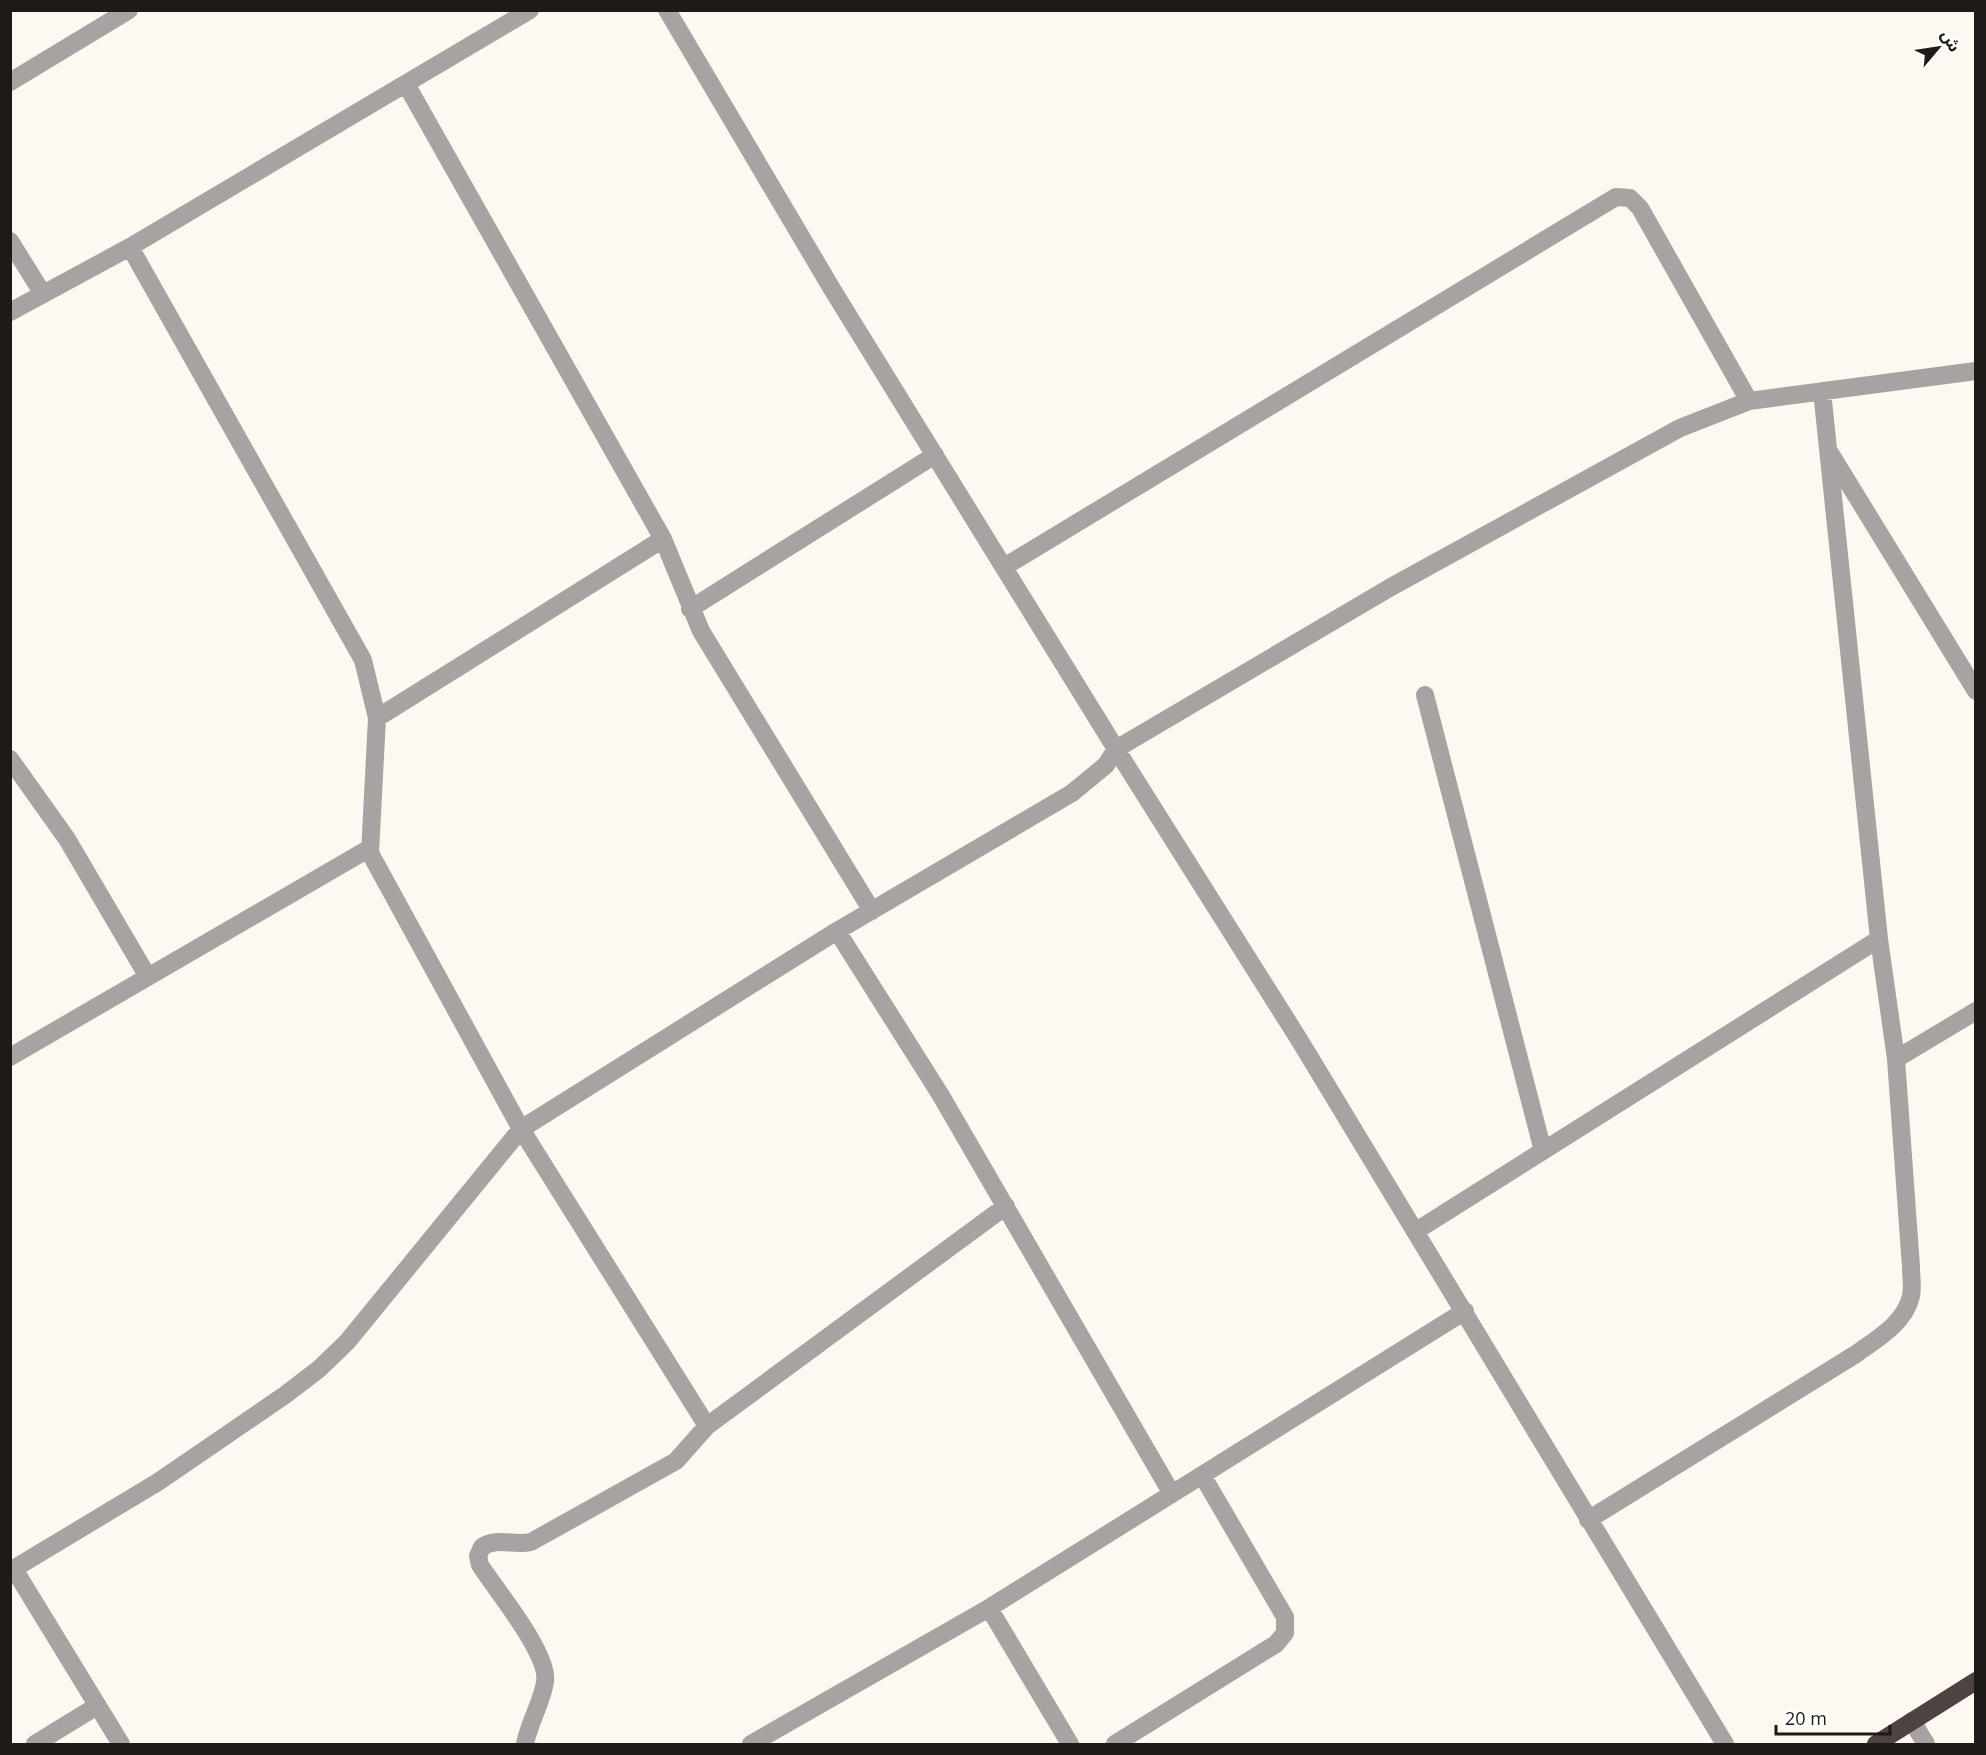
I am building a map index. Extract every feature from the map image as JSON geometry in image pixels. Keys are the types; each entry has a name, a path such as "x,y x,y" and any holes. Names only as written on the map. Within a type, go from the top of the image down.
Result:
{"highway":[{"path":"1876,1744 1976,1681"}],"street":[{"path":"10,82 129,10"},
{"path":"10,312 130,247 530,10"},
{"path":"667,10 832,289 1116,749 1300,1041 1725,1744"},
{"path":"406,84 663,539 690,609 872,911"},
{"path":"1004,567 1616,197 1630,198 1640,208 1749,401"},
{"path":"10,241 43,294"},
{"path":"130,247 363,660 371,685 377,718 370,853 521,1129 707,1426"},
{"path":"121,1744 12,1570 158,1482 319,1370 347,1342 521,1129 837,931 1072,793 1106,765 1116,749 1391,587 1680,428 1749,401 1976,372"},
{"path":"1588,1520 1856,1354 1886,1333 1902,1316 1911,1296 1911,1267 1896,1059 1879,939 1822,391"},
{"path":"1828,448 1976,691"},
{"path":"690,609 935,455"},
{"path":"377,718 663,539"},
{"path":"1425,695 1543,1151"},
{"path":"10,759 67,839 148,977"},
{"path":"10,1057 370,848"},
{"path":"837,931 1006,1206 1172,1494"},
{"path":"1416,1232 1879,939"},
{"path":"1896,1059 1976,1011"},
{"path":"525,1744 528,1727 546,1681 545,1671 529,1637 480,1565 478,1556 482,1547 497,1541 521,1544 531,1542 676,1461 707,1426 1006,1206"},
{"path":"751,1744 988,1608 1465,1311"},
{"path":"1115,1744 1276,1644 1286,1633 1284,1617 1268,1585 1202,1475"},
{"path":"988,1608 1070,1744"},
{"path":"35,1744 96,1706"},
{"path":"1912,1721 1926,1744"}]}
